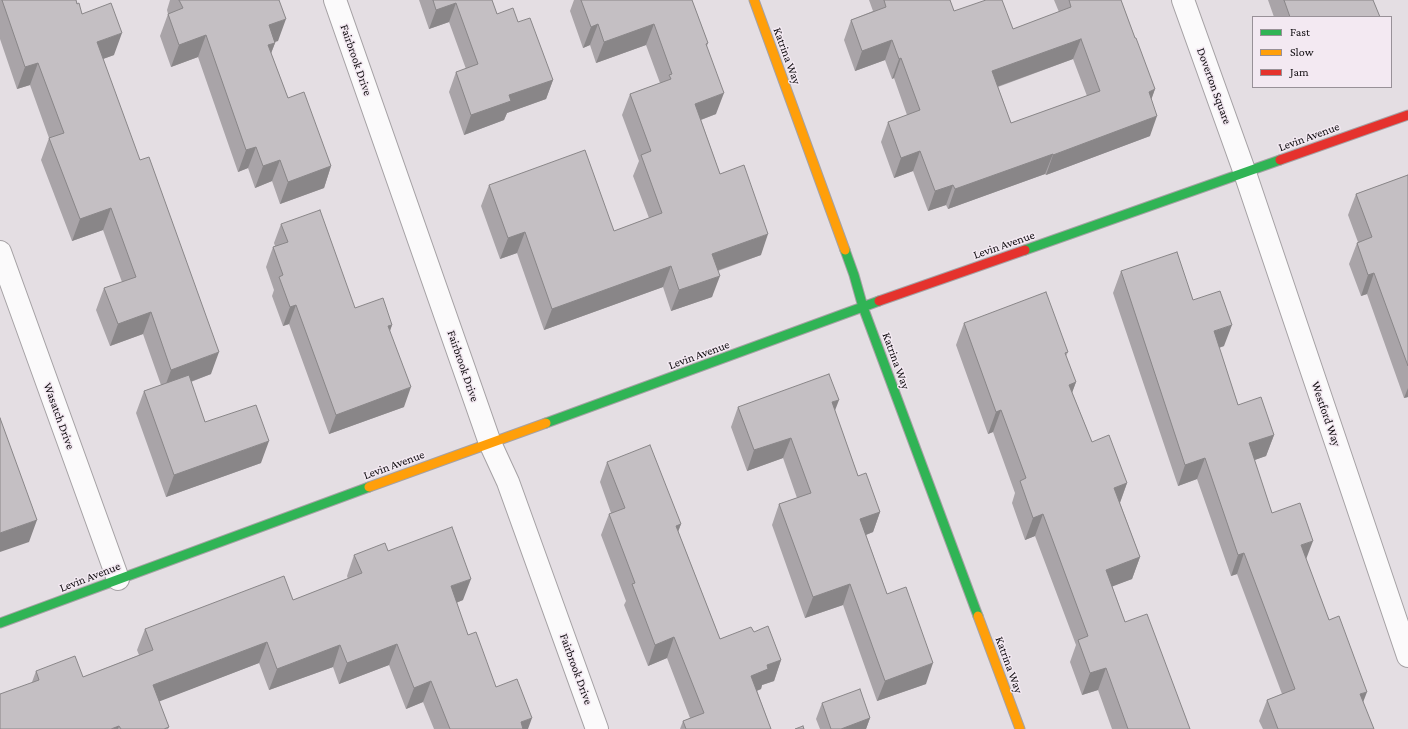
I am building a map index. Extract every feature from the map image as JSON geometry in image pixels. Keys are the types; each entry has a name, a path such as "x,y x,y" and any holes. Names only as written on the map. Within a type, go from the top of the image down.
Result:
{"street":[{"name":"Fairbrook Drive","path":"335,0 490,443 508,482 597,729"},
{"name":"Katrina Way","path":"754,0 854,274 863,308 1020,729"},
{"name":"Doverton Square","path":"1183,0 1244,173"},
{"name":"Levin Avenue","path":"0,623 863,308 1408,115"},
{"name":"Westford Way","path":"1244,173 1408,656"},
{"name":"Wasatch Drive","path":"0,252 118,579"}],"building":[{"path":"2,0 76,0 77,4 79,3 82,14 111,3 122,33 97,42 140,160 149,157 219,352 171,370 151,312 118,324 104,288 136,277 111,208 80,219 49,138 64,133 38,63 25,67"},
{"path":"179,0 279,0 286,19 269,25 275,43 268,45 288,98 304,92 331,166 288,182 280,160 263,166 256,147 246,150 206,35 179,45 168,14 183,8"},
{"path":"433,0 492,0 497,14 513,8 518,22 530,18 553,80 509,95 511,101 471,115 456,72 478,64 456,3 436,10"},
{"path":"581,0 692,0 724,93 695,104 720,174 744,165 768,234 712,254 720,276 679,290 671,266 552,309 525,232 508,238 489,185 585,150 614,231 662,213 641,155 651,151 630,94 671,79 669,75 672,74 654,24 604,42 598,24 591,27"},
{"path":"884,0 950,0 954,11 986,0 1002,0 1013,29 1071,7 1069,0 1121,0 1155,89 1149,92 1157,116 1053,155 955,189 953,185 935,191 920,151 901,158 888,122 920,110 901,58 899,59 892,40 862,51 851,20 886,7","holes":["1081,39 1100,91 1011,123 992,71"]},
{"path":"1284,0 1373,0 1380,16 1290,16"},
{"path":"1408,175 1408,366 1374,273 1368,275 1357,243 1372,237 1356,194"},
{"path":"320,210 355,308 383,298 392,325 388,326 411,387 336,415 296,305 290,307 279,277 283,275 273,247 288,242 281,224"},
{"path":"1177,252 1193,300 1220,291 1232,325 1214,331 1238,405 1261,397 1274,435 1249,443 1272,513 1300,503 1313,541 1301,545 1329,620 1339,616 1367,692 1360,694 1374,729 1278,729 1267,700 1295,689 1244,553 1238,555 1205,458 1185,465 1121,271"},
{"path":"1046,292 1068,352 1065,353 1076,382 1069,385 1092,442 1109,435 1127,483 1114,488 1140,557 1106,570 1125,622 1147,614 1190,729 1128,729 1106,668 1090,673 1078,640 1088,636 1043,514 1033,518 1020,481 1026,478 1001,410 996,412 964,323"},
{"path":"829,374 839,400 832,402 858,476 866,473 880,512 860,519 887,594 906,587 933,663 885,681 850,584 813,597 779,504 811,493 791,438 754,450 738,407"},
{"path":"189,375 205,422 256,405 269,441 174,475 144,391"},
{"path":"0,418 37,520 0,533"},
{"path":"650,445 681,524 676,526 720,639 751,627 754,632 768,626 781,660 767,665 768,669 751,676 771,729 686,729 683,721 704,713 674,637 655,645 632,584 635,583 609,514 625,508 607,462"},
{"path":"452,527 471,579 451,586 468,635 476,632 496,687 517,679 532,718 521,722 523,729 450,729 431,681 414,688 397,644 347,663 340,645 277,669 267,642 153,685 169,727 164,729 121,729 119,726 111,729 0,729 0,694 39,680 36,671 75,656 83,677 153,650 145,629 284,576 293,600 362,573 354,555 385,543 388,551"},
{"path":"860,689 870,718 841,729 831,729 822,703"},
{"path":"803,726 804,729 795,729"}],"traffic: fast":[{"path":"1025,250 1280,160"},
{"path":"845,250 863,307 978,616"},
{"path":"546,423 879,301"},
{"path":"0,623 369,487"}],"traffic: slow":[{"path":"754,0 845,250"},
{"path":"369,487 546,423"},
{"path":"978,616 1020,729"}],"traffic: jam":[{"path":"1280,160 1408,115"},
{"path":"879,301 1025,250"}]}
